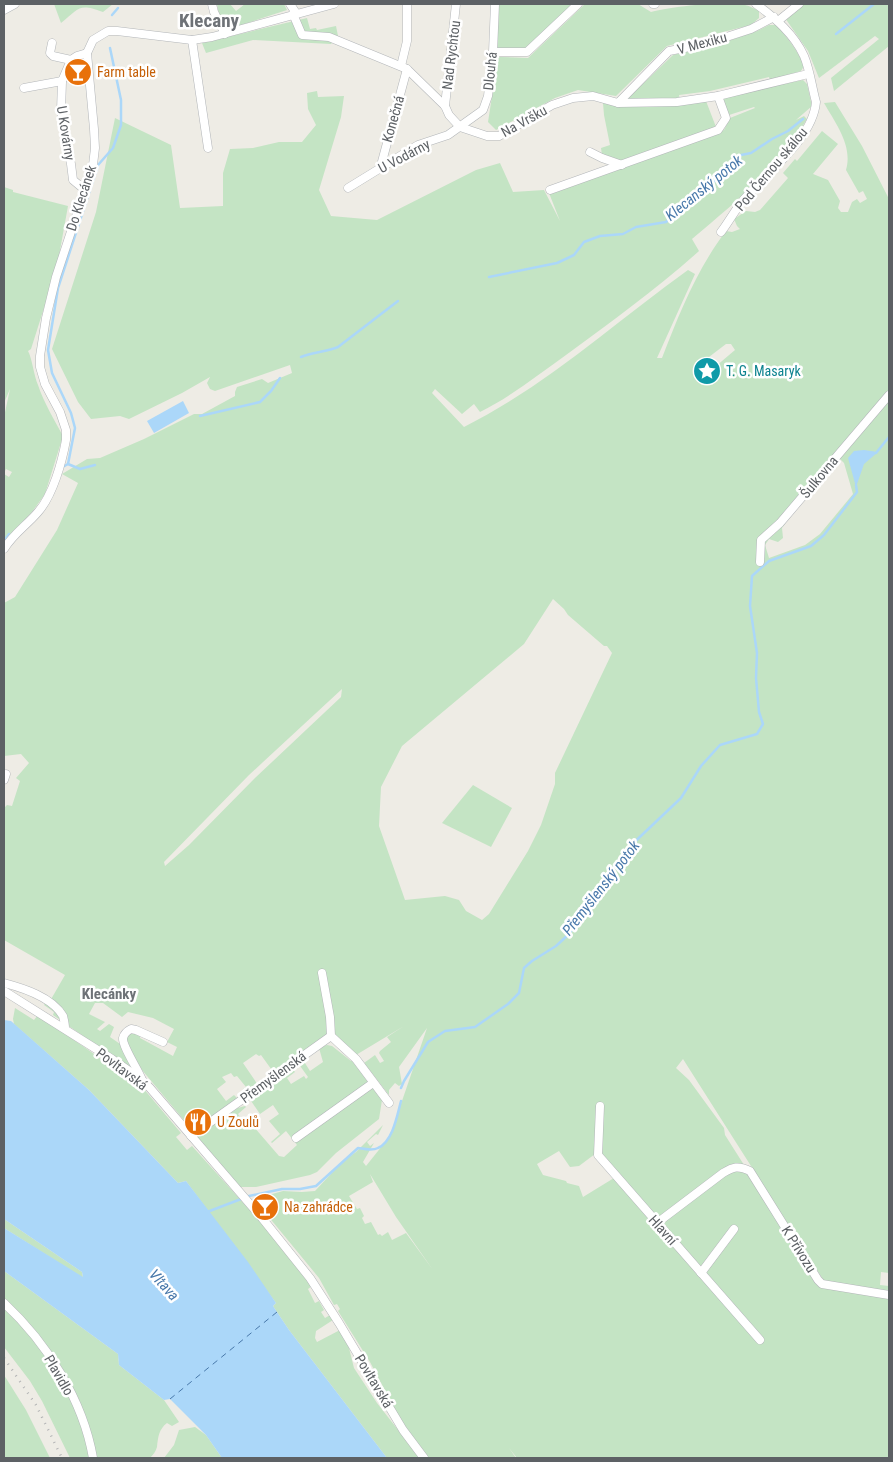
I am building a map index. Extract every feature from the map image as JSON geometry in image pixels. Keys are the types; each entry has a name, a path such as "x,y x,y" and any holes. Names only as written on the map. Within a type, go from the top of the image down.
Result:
{"street":[{"path":"4,10 15,4"},
{"path":"212,4 225,34"},
{"path":"52,43 50,53 53,56 71,60 77,56 87,54 93,40 108,31 117,30 192,40 225,34 293,9 334,4"},
{"name":"Konečná","path":"380,168 404,68 407,41 407,4"},
{"name":"Nad Rychtou","path":"445,106 456,4"},
{"name":"Dlouhá","path":"460,127 483,110 488,96 493,52 495,4"},
{"path":"493,52 527,52 578,4"},
{"name":"Pod Černou skálou","path":"721,232 744,200 781,161 806,128 813,116 816,102 803,54 792,36 776,19 756,4"},
{"name":"V Mexiku","path":"618,103 669,52 705,44 776,19 799,4"},
{"path":"293,9 302,35 329,37 404,68 445,106 449,115 460,127"},
{"path":"192,40 208,148"},
{"name":"Do Klecánek","path":"4,549 9,541 38,512 46,500 65,446 66,430 40,366 41,345 56,277 93,165 95,148 87,54"},
{"name":"U Kovárny","path":"71,60 62,81 61,111 72,164 73,180 85,190"},
{"name":"Na Vršku","path":"460,127 480,135 499,136 552,105 573,98 593,96 618,103 677,102 718,96 808,74"},
{"path":"24,88 62,81"},
{"path":"550,190 718,130 726,118 718,96"},
{"name":"U Vodárny","path":"348,188 418,145 448,135 460,127"},
{"path":"590,152 622,165"},
{"name":"Šulkovna","path":"760,562 761,540 780,523 889,395"},
{"path":"322,973 330,1017 331,1036 356,1059 389,1103"},
{"path":"4,982 22,988 49,1002 63,1017 66,1028"},
{"name":"Povltavská","path":"4,991 66,1028 142,1080 286,1246 310,1278 403,1430 424,1458"},
{"path":"142,1080 123,1043 125,1033 131,1028 162,1042"},
{"name":"Přemyšlenská","path":"191,1136 331,1036"},
{"path":"296,1138 373,1083"},
{"name":"Hlavní","path":"600,1106 598,1155 760,1340"},
{"name":"K Přívozu","path":"657,1224 733,1167 742,1167 750,1171 822,1284 889,1295"},
{"path":"701,1273 734,1228"},
{"name":"Plavidlo","path":"4,1303 14,1312 43,1347 62,1378 87,1432 93,1458"}],"green space":[{"path":"725,3 747,5 759,11 759,18 751,25 667,46 616,96 578,90 555,98 496,130 488,122 498,58 528,58 585,4 638,4 651,12 671,8"},
{"path":"54,4 113,4 103,12 89,8 80,8 61,23"},
{"path":"217,4 230,4 236,11 245,4 284,4 287,10 229,29 219,15"},
{"path":"499,4 574,4 527,48 497,49"},
{"path":"802,4 889,4 889,46 834,91 831,78 879,39 875,36 819,78 808,51 785,18"},
{"path":"307,18 310,29 316,28 317,30 336,26 338,36 331,44 253,40 206,53 202,43"},
{"path":"769,25 777,25 792,44 804,66 801,71 770,80 769,77 710,91 679,95 680,99 625,101 673,55 728,41"},
{"path":"803,80 807,84 812,106 796,120 804,116 807,119 769,169 692,239 699,251 617,317 524,385 480,412 474,404 462,414 435,389 432,393 464,427 523,393 688,270 695,274 657,358 662,358 682,308 706,261 726,231 732,232 740,229 734,219 746,211 755,212 760,210 788,178 783,173 795,159 797,161 822,131 838,144 813,174 828,180 840,201 838,208 841,212 848,212 852,202 857,199 860,203 867,199 863,191 859,193 846,170 848,161 845,144 838,127 824,103 835,102 862,146 889,199 889,1273 881,1272 880,1285 889,1286 889,1292 824,1281 683,1059 676,1068 689,1080 724,1128 725,1135 820,1285 889,1298 889,1458 517,1458 509,1448 516,1458 426,1458 402,1423 370,1362 338,1311 340,1309 337,1304 334,1305 319,1278 254,1199 283,1191 315,1191 341,1163 356,1152 383,1125 378,1135 376,1134 367,1142 370,1146 374,1143 363,1162 366,1166 390,1136 427,1028 399,1067 402,1084 399,1086 395,1083 389,1090 389,1095 364,1063 375,1055 380,1063 384,1061 379,1053 391,1042 387,1037 404,1026 356,1055 333,1032 328,1017 328,1035 274,1073 261,1055 256,1054 243,1063 258,1085 246,1094 243,1089 246,1087 237,1076 234,1077 231,1073 222,1077 226,1082 217,1089 226,1101 234,1095 238,1099 193,1131 142,1070 126,1043 126,1038 131,1033 141,1034 140,1038 173,1056 177,1047 167,1042 174,1029 153,1018 128,1012 122,1017 103,1003 95,1003 89,1014 105,1022 97,1029 100,1031 109,1024 114,1027 110,1037 123,1046 135,1072 53,1015 54,1012 44,1005 50,1001 65,975 4,940 4,808 7,805 12,806 20,781 16,778 29,763 21,754 4,756 4,603 15,597 57,530 78,483 62,474 87,459 100,458 194,414 202,414 235,396 237,387 262,379 268,383 292,373 290,365 215,391 210,389 207,383 210,377 129,419 120,416 91,419 78,402 52,349 96,212 115,118 171,145 180,208 223,206 223,173 230,149 253,148 279,142 302,142 316,125 308,109 307,93 317,91 318,97 344,96 341,117 319,190 331,216 377,220 476,170 500,163 513,192 544,190 560,221 549,193 724,130 730,118 755,108 729,115 722,102 723,99 749,91","holes":["726,344 731,344 735,350 709,372 705,369 705,360","840,459 844,463 853,494 820,534 805,545 769,558 765,545 769,539 778,542 783,538 782,528 790,516","553,599 568,615 604,646 607,646 612,653 555,773 555,784 541,825 528,851 489,914 482,920 466,911 459,900 445,896 405,900 379,826 381,787 402,746 524,644","342,689 341,697 165,866 164,862 249,775","603,1115 601,1155 614,1178 583,1197 579,1186 543,1175 537,1164 559,1151 570,1167 579,1166 595,1154 595,1118","370,1174 396,1217 433,1270 406,1233 392,1240 388,1232 382,1236 378,1235 371,1222 365,1224 360,1208 357,1209 349,1196 373,1182"]},
{"path":"706,101 716,127 624,162 602,155 601,148 610,145 603,103 625,107"},
{"path":"4,187 13,190 13,192 68,206 57,267 31,349 28,351 40,392 63,436 45,494 32,512 4,541 4,474 9,477 12,472 6,469 4,473 4,417 10,389 4,403"},
{"path":"473,785 512,808 491,847 442,823"},
{"path":"15,1008 34,1020 38,1015 143,1088 181,1133 176,1137 187,1150 192,1146 283,1247 312,1286 308,1289 315,1303 319,1301 324,1310 321,1312 325,1318 330,1315 333,1320 316,1331 315,1338 317,1342 340,1330 347,1340 354,1368 377,1403 420,1458 387,1458 289,1330 273,1306 276,1303 186,1181 178,1183 89,1090 14,1024"},
{"path":"327,1045 332,1046 352,1061 382,1100 379,1119 336,1153 317,1172 256,1187 240,1187 196,1138 234,1109 245,1106 238,1114 250,1130 254,1127 279,1156 284,1157 297,1145 286,1131 271,1142 280,1134 269,1121 279,1114 273,1105 260,1114 249,1098 292,1068 295,1072 287,1078 291,1084 304,1076 306,1079 308,1077 298,1063 303,1060 310,1071 323,1062 319,1048"},
{"path":"4,1219 82,1272 83,1278 4,1228"},
{"path":"4,1271 118,1354 119,1365 164,1400 179,1422 172,1426 167,1423 162,1428 158,1437 157,1448 150,1458 96,1458 85,1421 60,1371 40,1340 4,1299"},
{"path":"4,1306 36,1341 57,1376 59,1376 80,1419 91,1458 70,1458 42,1401 30,1381 4,1347"},
{"path":"4,1375 26,1410 50,1458 4,1458"},
{"path":"195,1427 206,1435 222,1458 164,1458 174,1445 179,1430"}],"water":[{"path":"183,401 189,413 154,433 147,421"},
{"path":"854,451 878,452 864,464 856,487 848,458"},
{"name":"Vltava","path":"4,1020 11,1021 89,1090 178,1183 186,1181 248,1262 276,1303 273,1306 289,1330 387,1458 222,1458 206,1435 170,1399 164,1400 119,1365 118,1354 4,1271 4,1228 83,1277 82,1272 4,1219"}],"waterway":[{"name":"Klecanský potok","path":"836,34 874,4"},
{"path":"112,15 118,8"},
{"path":"68,464 75,428 71,413 52,373 48,350 58,288 98,165 113,148 121,125 121,100 110,48"},
{"name":"Klecanský potok","path":"489,277 557,263 574,255 584,242 600,236 623,234 636,227 666,222 684,205 725,173 741,155 751,153 788,131 803,119"},
{"name":"Klecanský potok","path":"301,357 338,347 398,301"},
{"name":"Klecanský potok","path":"200,416 260,402 280,378"},
{"name":"Přemyšlenský potok","path":"876,453 889,437"},
{"name":"Klecanský potok","path":"61,468 68,464 80,469 95,465"},
{"name":"Přemyšlenský potok","path":"401,1088 428,1042 445,1031 475,1027 508,1004 519,993 524,968 556,946 569,934 625,851 681,798 701,766 720,745 757,734 763,724 759,712 756,678 757,653 750,606 752,576 769,561 811,546 824,535 857,492 856,485"},
{"name":"Klecanský potok","path":"4,541 9,534"},
{"name":"Přemyšlenský potok","path":"207,1212 249,1196 282,1189 300,1189 316,1186 358,1148 368,1150 383,1145 394,1127 401,1101"}],"ferry route":[{"path":"170,1399 277,1312"}],"railway":[{"path":"4,1358 36,1405 62,1458"}],"place":[{"name":"Farm table","path":"78,72"},
{"name":"T. G. Masaryk","path":"707,371"},
{"name":"U Zoulů","path":"198,1122"},
{"name":"Na zahrádce","path":"265,1207"}],"district":[{"name":"Klecany","path":"209,20"},
{"name":"Klecánky","path":"109,994"}]}
